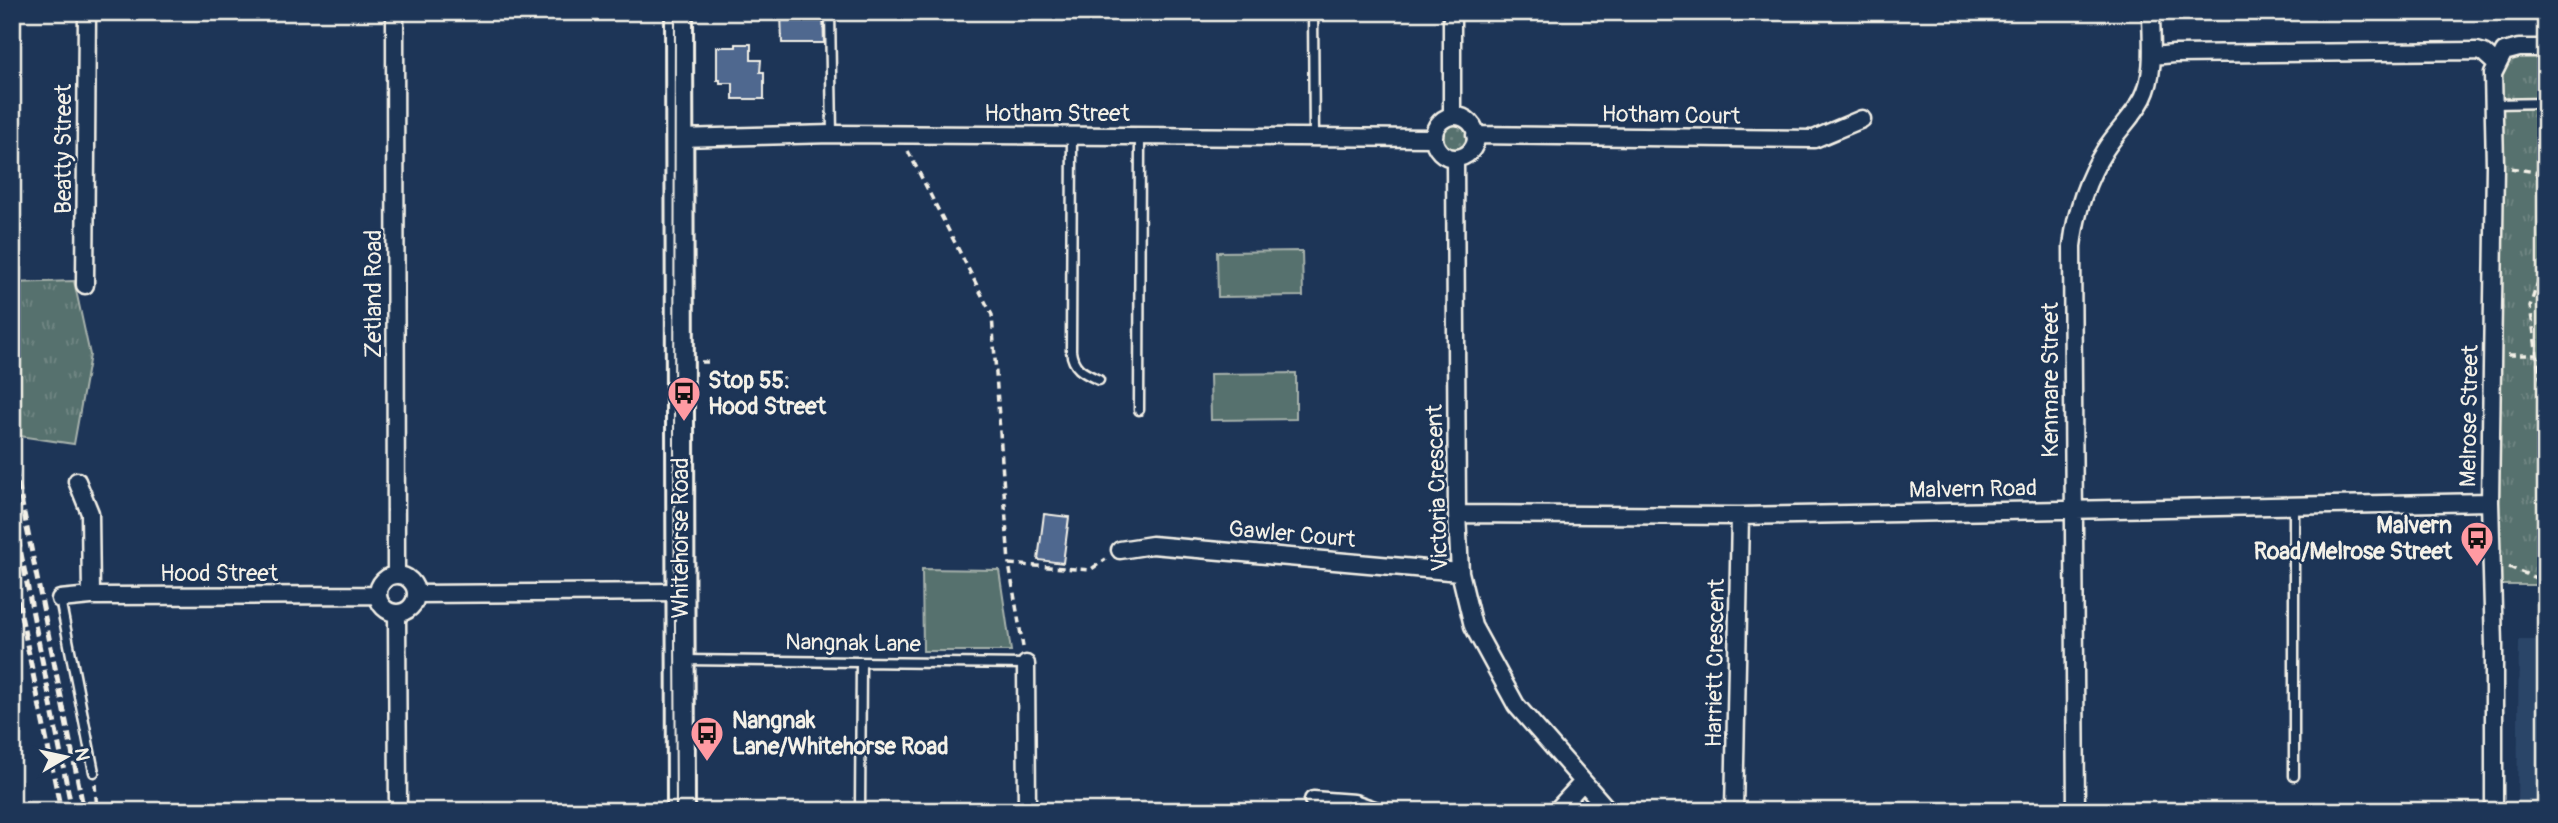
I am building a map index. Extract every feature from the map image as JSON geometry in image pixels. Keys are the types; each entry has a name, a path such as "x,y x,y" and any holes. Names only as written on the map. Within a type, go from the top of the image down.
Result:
{"main road":[{"name":"Whitehorse Road","path":"679,12 681,811"}],"street":[{"name":"Beatty Street","path":"85,285 87,12"},
{"name":"Zetland Road","path":"395,12 396,575"},
{"path":"1452,12 1452,116"},
{"name":"Kenmare Street","path":"2076,811 2072,246 2076,215 2086,187 2105,150 2144,96 2152,69 2151,12"},
{"path":"2152,56 2206,53 2477,51 2484,53 2496,64 2504,51 2546,48"},
{"name":"Melrose Street","path":"2494,811 2494,645 2490,502 2495,165 2493,74 2496,64"},
{"path":"1452,116 1468,121 1475,135 1475,143 1470,151 1455,158 1441,153 1434,138 1438,123 1452,116"},
{"name":"Hotham Court","path":"1475,135 1814,139 1862,119"},
{"name":"Hotham Street","path":"680,138 832,134 1434,138"},
{"name":"Victoria Crescent","path":"1455,158 1457,514 1460,572 1473,626 1516,705 1609,811"},
{"path":"76,481 90,513 92,596"},
{"name":"Malvern Road","path":"1457,514 1740,516 2490,502"},
{"name":"Harriett Crescent","path":"1734,811 1740,516"},
{"name":"Gawler Court","path":"1120,550 1152,545 1460,572"},
{"path":"396,575 408,579 415,594 408,609 397,613 386,610 378,595 381,583 396,575"},
{"path":"415,594 680,592"},
{"name":"Hood Street","path":"61,599 92,596 378,595"},
{"path":"397,613 398,811"},
{"path":"1026,664 1027,811"},
{"path":"1556,811 1583,782"},
{"path":"1313,800 1354,803 1377,811"}],"lane":[{"path":"830,12 832,134"},
{"path":"1314,12 1314,137"},
{"path":"2494,104 2546,103"},
{"path":"1072,136 1072,360 1078,370 1100,380"},
{"path":"1139,410 1140,136"},
{"path":"2294,506 2294,776"},
{"path":"61,599 94,772"},
{"name":"Nangnak Lane","path":"680,660 1026,664"},
{"path":"860,811 861,662"}],"path":[{"path":"899,134 992,315 1009,564 1026,664"},
{"path":"2495,165 2535,172 2546,183"},
{"path":"2546,258 2529,306 2540,377 2546,393"},
{"path":"2492,355 2536,355"},
{"path":"702,362 711,362"},
{"path":"1009,564 1090,570 1120,550"},
{"path":"2508,556 2508,567 2546,582"},
{"path":"94,772 97,811"}],"shaded area":[{"path":"2519,640 2546,640 2546,811 2517,811"}],"green space":[{"path":"2546,46 2546,585 2493,585 2496,64 2504,52"},
{"path":"1456,123 1465,127 1469,136 1465,145 1456,149 1447,145 1443,136 1447,127"},
{"path":"1302,251 1303,296 1218,297 1217,252"},
{"path":"74,281 90,355 74,444 20,436 12,400 12,283"},
{"path":"1296,373 1296,419 1211,420 1210,374"},
{"path":"922,569 999,570 1011,651 923,651"}],"building":[{"path":"781,12 823,12 824,43 782,43"},
{"path":"736,44 751,44 751,60 761,60 764,99 733,99 733,83 720,83 720,80 717,80 717,47 736,47"},
{"path":"1044,514 1069,517 1063,563 1038,560"}],"tram line":[{"path":"675,12 676,811"}],"railway":[{"path":"12,454 84,811"},
{"path":"12,508 72,811"},
{"path":"12,571 61,811"}],"place":[{"name":"Stop 55: Hood Street","path":"684,423"},
{"name":"Malvern Road/Melrose Street","path":"2477,568"},
{"name":"Nangnak Lane/Whitehorse Road","path":"707,763"}]}
